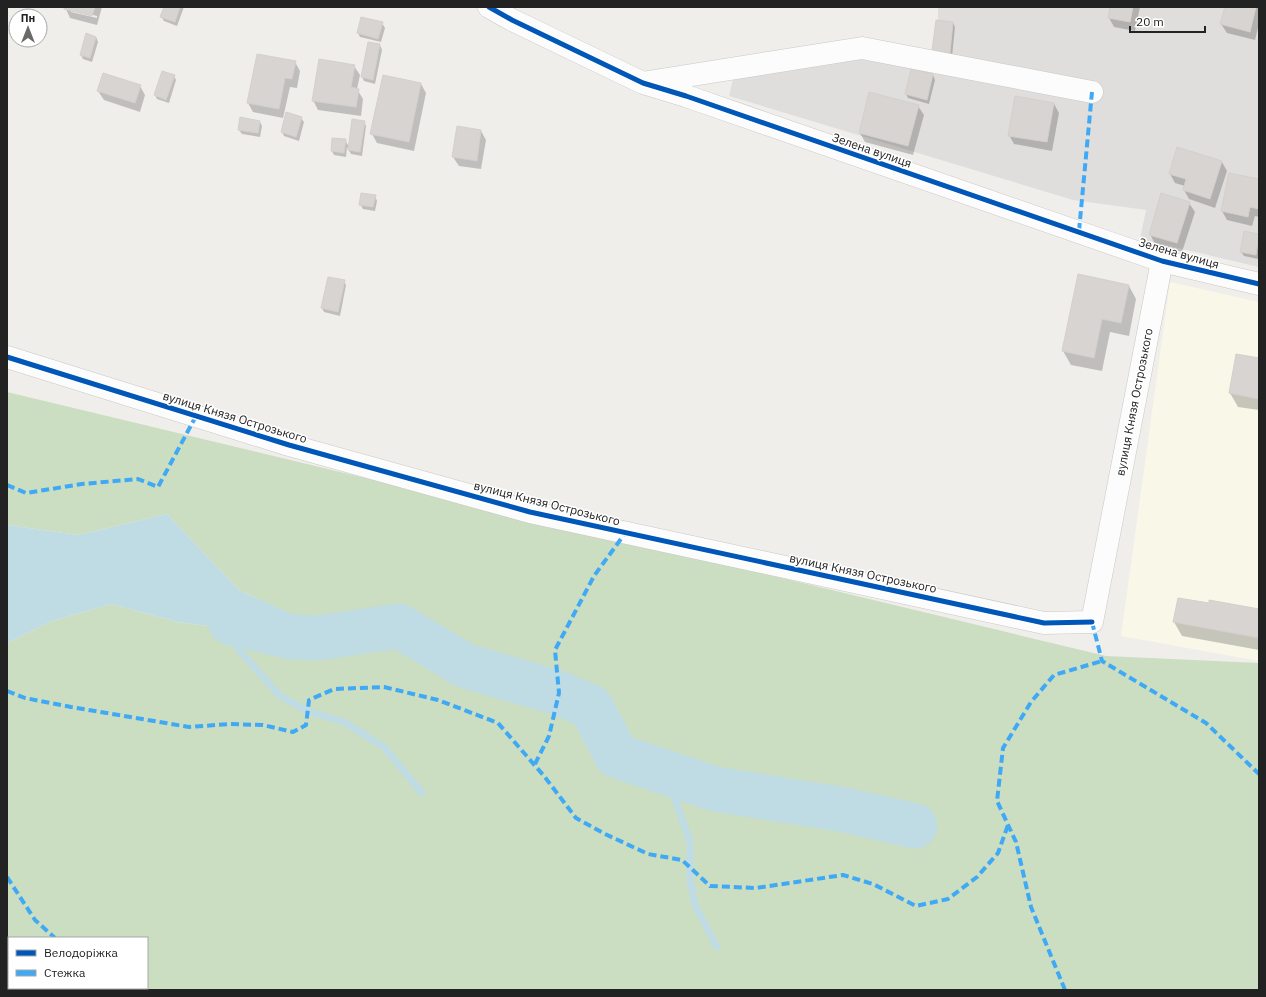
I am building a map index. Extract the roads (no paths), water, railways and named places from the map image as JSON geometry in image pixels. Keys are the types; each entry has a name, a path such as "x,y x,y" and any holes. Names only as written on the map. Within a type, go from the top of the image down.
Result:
{"street":[{"name":"Зелена вулиця","path":"489,7 512,20 643,83 694,99 1162,261 1259,284"},
{"path":"643,83 862,48 1092,92"},
{"name":"вулиця Князя Острозького","path":"7,357 289,445 530,512 1044,624 1092,622 1162,261"}],"water":[{"path":"167,514 239,590 305,620 292,637 178,622 111,604 52,621 7,643 7,525 78,535"}],"waterway":[{"path":"224,621 239,650 280,696 308,711 344,722 384,747 422,793"},
{"path":"231,623 292,637 317,638 399,626 466,666 559,693 591,707 617,756 715,789 845,810 915,826"},
{"path":"665,772 690,841 690,880 695,905 717,947"}]}
